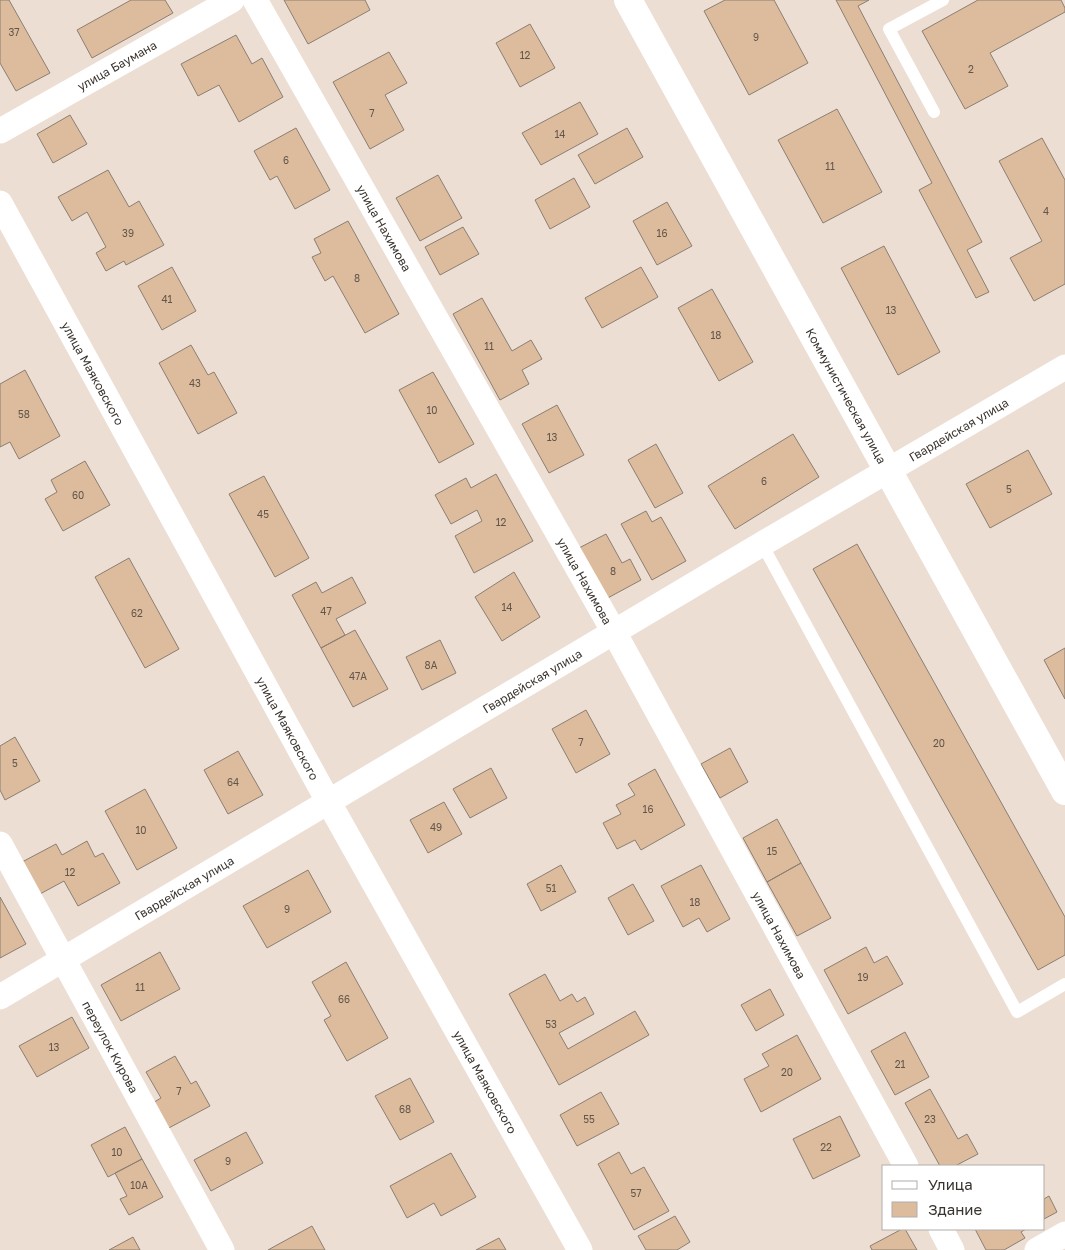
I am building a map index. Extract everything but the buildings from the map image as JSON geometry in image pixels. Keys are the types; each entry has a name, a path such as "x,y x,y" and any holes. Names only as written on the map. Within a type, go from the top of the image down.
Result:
{"street":[{"name":"улица Баумана","path":"0,131 232,0"},
{"name":"улица Нахимова","path":"255,0 614,632 905,1165"},
{"name":"Коммунистическая улица","path":"628,0 1065,791"},
{"name":"улица Маяковского","path":"0,203 328,801 580,1250"},
{"name":"Гвардейская улица","path":"0,997 887,470 1065,367"},
{"name":"переулок Кирова","path":"0,844 222,1250"},
{"path":"942,1230 952,1250"},
{"path":"1037,1250 1065,1234"}],"lane":[{"path":"934,112 889,29 943,0"},
{"path":"762,544 1017,1012 1065,984"}]}
